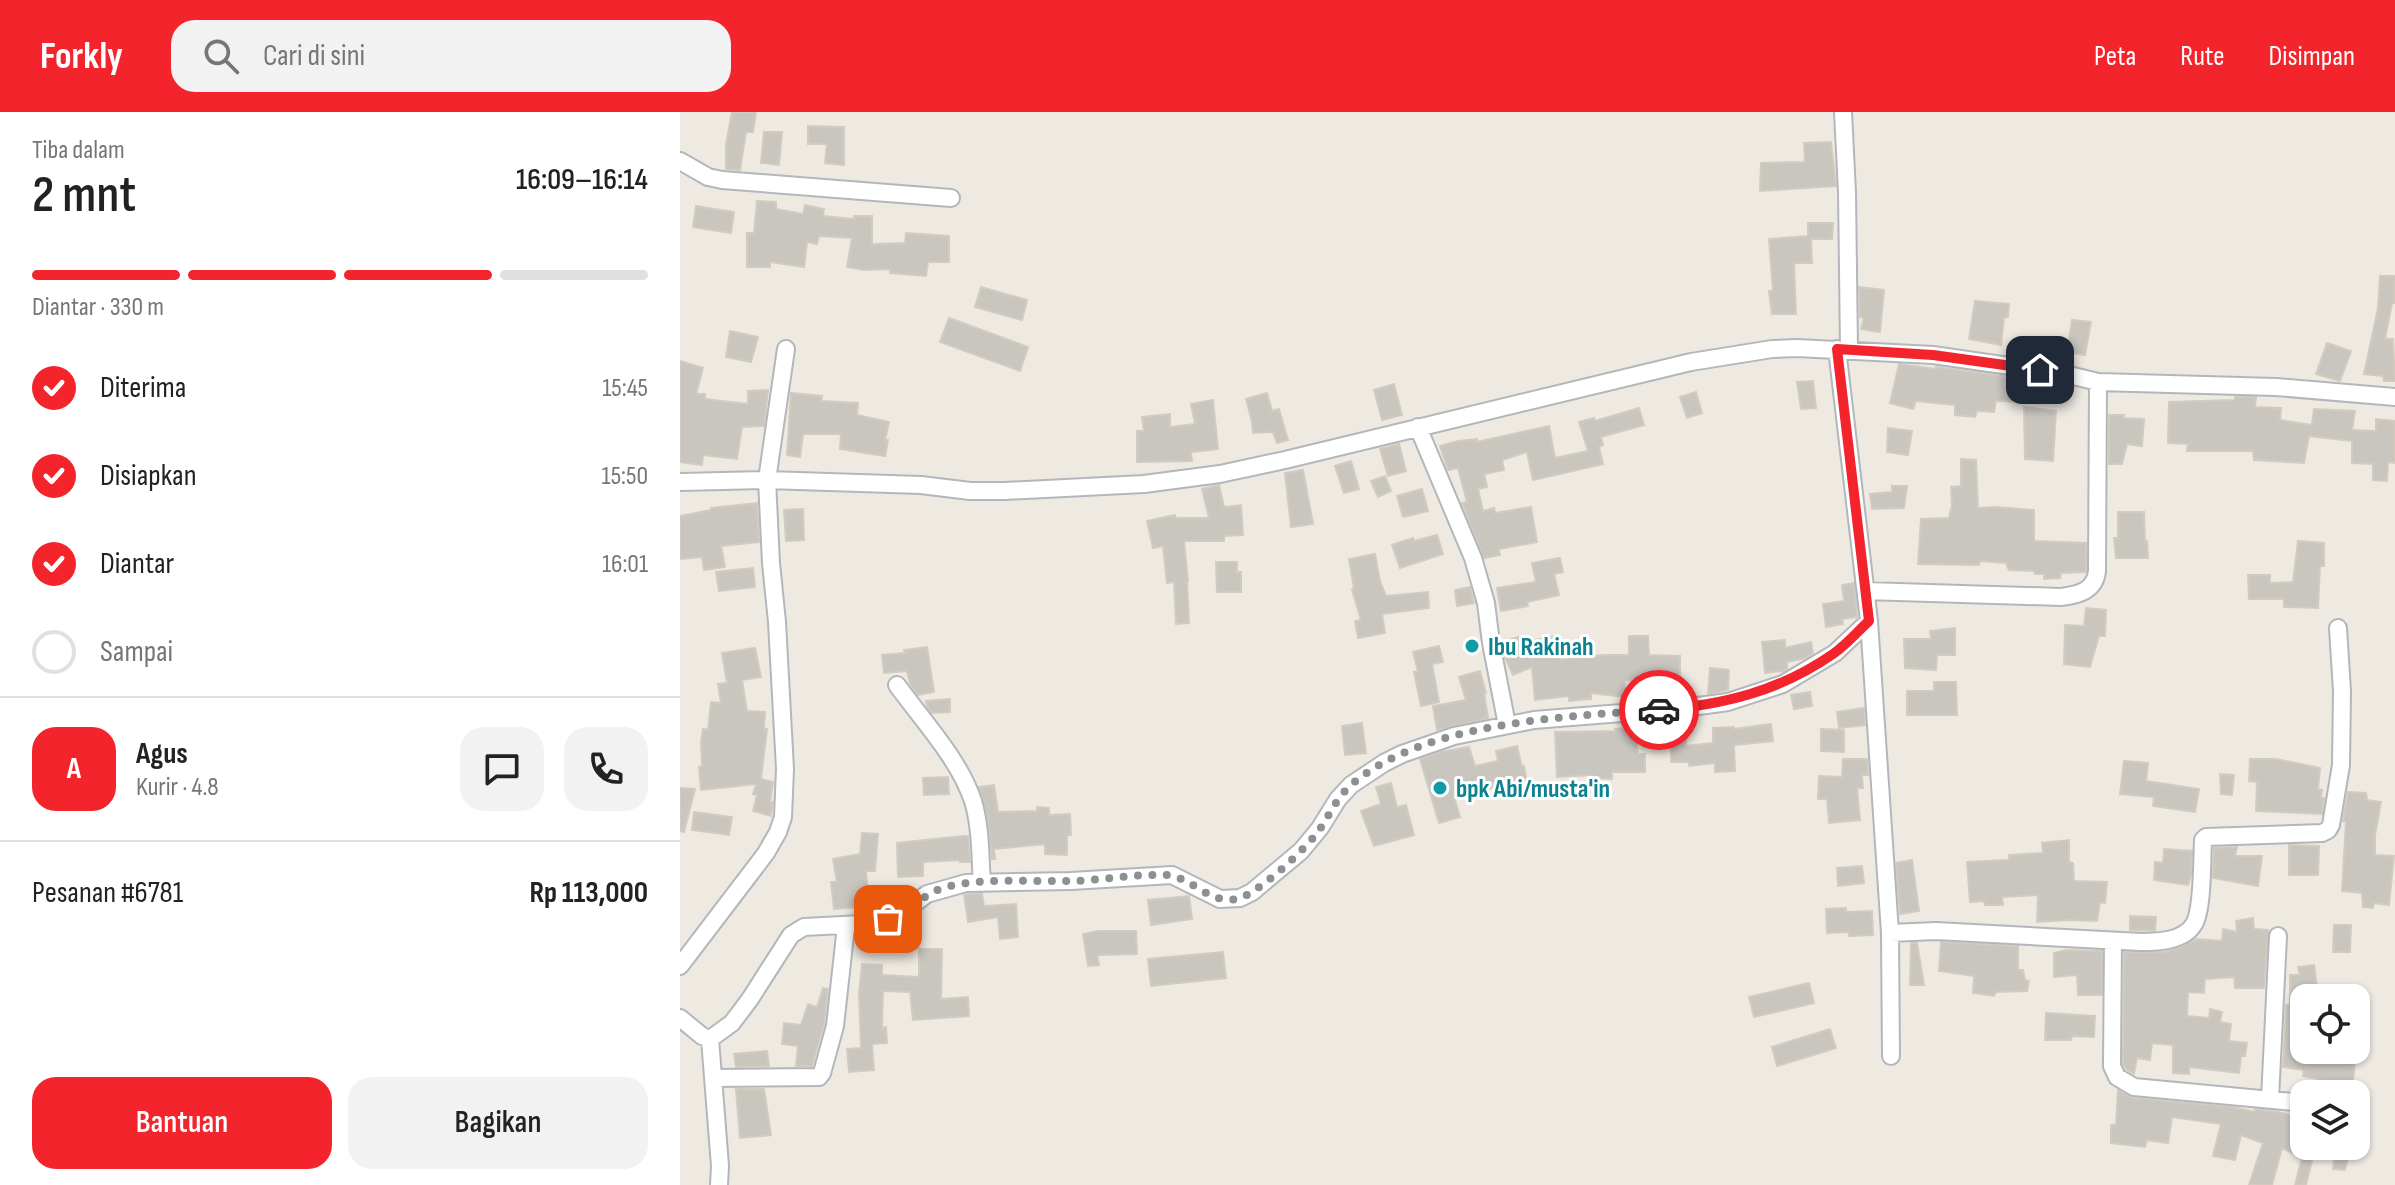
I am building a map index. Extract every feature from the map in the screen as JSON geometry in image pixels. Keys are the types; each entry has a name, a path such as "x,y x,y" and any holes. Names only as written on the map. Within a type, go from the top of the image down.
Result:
{"street":[{"path":"1843,112 1847,192 1843,349 1869,621 1890,933 1891,1056"},
{"path":"680,161 708,177 722,180 951,198"},
{"path":"680,966 766,853 783,817 785,769 767,480 786,349"},
{"path":"680,482 767,480 921,485 970,491 1119,486 1194,478 1285,460 1691,362 1772,349 1843,349 1933,355 2065,374 2098,382 2260,386 2395,397"},
{"path":"1866,591 2061,597 2076,596 2088,589 2096,580 2097,571 2098,382"},
{"path":"1418,427 1473,558 1486,603 1507,725"},
{"path":"706,1038 732,1023 745,1008 791,935 804,927 875,922 895,916 936,890 966,883 1172,875 1220,899 1240,898 1252,892 1301,851 1351,785 1402,754 1454,736 1507,725 1728,702 1783,684 1835,653 1869,621"},
{"path":"1890,933 1936,931 2162,942 2178,936 2194,925 2199,906 2203,840 2206,837 2322,833 2328,830 2341,765 2342,691 2338,628"},
{"path":"897,685 968,788 976,816 982,883"},
{"path":"713,1078 819,1077 835,1026 846,926"},
{"path":"2270,1099 2278,936"},
{"path":"2113,941 2112,1066 2117,1077 2134,1087 2290,1101"},
{"path":"680,1018 706,1038 713,1078 719,1178"}],"building":[{"path":"732,112 756,112 753,132 746,132 740,170 726,169 726,144"},
{"path":"808,126 844,127 844,165 825,163 827,144 808,144"},
{"path":"764,132 782,132 779,165 761,163"},
{"path":"1831,142 1836,186 1760,191 1761,163 1805,162 1804,143"},
{"path":"757,201 776,202 776,209 803,214 805,205 824,209 823,216 854,219 854,216 872,216 872,244 905,243 906,233 949,236 949,262 928,262 926,276 890,273 890,269 847,267 852,238 819,236 817,244 807,242 804,267 770,262 770,267 747,267 747,233 754,233"},
{"path":"696,206 734,212 731,233 693,227"},
{"path":"1808,223 1833,223 1832,239 1811,239 1812,263 1794,263 1796,314 1772,314 1769,239 1808,236"},
{"path":"2380,276 2395,276 2394,303 2385,339 2393,339 2395,381 2384,381 2383,376 2364,374 2378,308"},
{"path":"981,287 1027,300 1022,320 975,307"},
{"path":"1859,287 1884,290 1880,332 1861,329 1864,318 1860,317"},
{"path":"1975,301 2009,304 2001,345 1969,339"},
{"path":"949,318 1028,347 1020,371 940,342"},
{"path":"2072,320 2091,322 2085,355 2067,352"},
{"path":"730,331 758,337 751,362 726,357"},
{"path":"2327,343 2351,351 2340,381 2316,374"},
{"path":"680,361 703,368 696,394 705,394 705,399 748,404 748,391 768,390 764,426 742,427 737,459 703,455 702,465 680,462"},
{"path":"1899,364 2030,380 2030,402 1996,401 1994,412 1977,411 1975,417 1955,415 1955,405 1916,401 1913,409 1890,403"},
{"path":"1813,381 1816,408 1801,409 1797,382"},
{"path":"1394,384 1402,415 1382,420 1374,390"},
{"path":"1696,392 1702,413 1687,418 1680,397"},
{"path":"791,393 822,396 821,401 858,403 857,415 889,422 885,456 840,449 841,434 803,434 800,457 787,455"},
{"path":"1267,393 1272,411 1279,409 1288,440 1277,443 1273,432 1253,433 1246,399"},
{"path":"2235,397 2256,397 2255,407 2281,408 2280,420 2312,425 2314,409 2355,411 2352,430 2376,431 2376,419 2395,421 2395,463 2388,462 2387,481 2373,480 2373,464 2352,463 2352,441 2309,436 2304,463 2254,460 2253,451 2187,451 2188,444 2168,443 2169,402 2235,400"},
{"path":"1213,400 1218,449 1191,452 1192,461 1137,462 1137,431 1144,431 1142,417 1170,414 1170,427 1195,424 1191,404"},
{"path":"2024,407 2056,411 2053,461 2025,459"},
{"path":"1639,408 1644,425 1601,437 1603,445 1599,447 1603,464 1533,480 1527,452 1502,460 1504,470 1484,474 1487,487 1478,489 1483,511 1494,508 1495,513 1531,507 1537,542 1499,549 1500,555 1484,558 1462,503 1467,502 1458,468 1448,470 1440,446 1458,441 1477,439 1477,442 1549,426 1555,458 1588,451 1579,422 1594,418 1595,421"},
{"path":"2109,415 2144,419 2142,446 2127,444 2122,464 2109,464"},
{"path":"1888,428 1912,431 1908,455 1887,452"},
{"path":"1399,444 1406,471 1388,476 1380,449"},
{"path":"1961,459 1976,460 1978,508 2034,510 2034,541 2086,543 2086,572 2061,573 2060,578 2044,579 2044,574 2035,574 2034,571 2009,570 2006,563 1918,564 1921,519 1949,518 1951,487 1961,486"},
{"path":"1351,461 1359,489 1344,493 1335,466"},
{"path":"1303,470 1313,524 1291,527 1285,473"},
{"path":"1385,476 1391,491 1378,497 1371,481"},
{"path":"1219,485 1224,507 1241,505 1243,535 1224,536 1224,541 1184,541 1189,623 1176,624 1174,582 1167,583 1163,546 1153,548 1147,521 1175,515 1176,518 1209,518 1202,489"},
{"path":"1892,486 1907,486 1904,508 1872,509 1870,494 1892,492"},
{"path":"1422,489 1428,511 1403,517 1397,496"},
{"path":"757,503 759,542 721,546 725,567 704,570 702,557 680,559 680,516 711,508"},
{"path":"803,509 804,540 786,541 784,510"},
{"path":"2118,512 2144,512 2148,558 2116,558 2114,538 2118,538"},
{"path":"1437,535 1443,554 1400,568 1392,545"},
{"path":"2298,541 2324,543 2318,608 2284,607 2284,599 2249,599 2248,575 2270,575 2270,583 2293,582"},
{"path":"1375,554 1386,596 1428,592 1429,608 1382,614 1385,633 1358,638 1355,621 1361,620 1352,589 1349,559"},
{"path":"1560,558 1563,572 1554,574 1559,595 1501,611 1497,588 1536,582 1532,563"},
{"path":"1216,562 1237,562 1237,572 1241,572 1241,592 1217,592"},
{"path":"753,568 755,587 719,591 716,572"},
{"path":"1854,583 1857,617 1842,619 1843,624 1826,627 1823,604 1844,601 1842,585"},
{"path":"1470,587 1474,603 1457,606 1455,590"},
{"path":"2086,608 2106,610 2105,636 2099,636 2090,667 2064,664 2065,625 2084,626"},
{"path":"1955,628 1955,655 1937,655 1936,670 1905,668 1904,639 1931,639 1930,631"},
{"path":"1522,636 1524,642 1555,636 1560,660 1629,655 1629,636 1648,636 1649,655 1680,656 1680,684 1653,684 1653,679 1625,680 1623,697 1591,693 1591,699 1569,701 1569,696 1535,700 1532,667 1513,675 1505,658 1502,642"},
{"path":"1785,640 1785,648 1811,642 1813,653 1806,658 1787,662 1787,669 1783,671 1765,673 1762,642"},
{"path":"1439,646 1443,662 1432,664 1439,702 1421,706 1413,652"},
{"path":"927,647 934,692 918,695 910,684 907,671 884,673 882,655"},
{"path":"755,648 761,677 742,680 747,711 765,712 764,729 767,729 761,779 773,782 771,816 753,811 756,784 701,790 699,767 702,766 703,729 708,730 711,702 721,703 718,684 727,683 722,653"},
{"path":"1710,668 1729,670 1728,690 1708,694"},
{"path":"1480,671 1488,718 1437,730 1433,706 1466,700 1459,677"},
{"path":"1934,682 1956,682 1957,715 1907,715 1907,691 1934,691"},
{"path":"1810,692 1812,706 1794,709 1791,695"},
{"path":"950,699 950,712 932,713 926,701"},
{"path":"1864,708 1865,725 1839,728 1837,712"},
{"path":"1362,723 1366,753 1345,755 1342,726"},
{"path":"1771,724 1773,741 1734,745 1735,771 1715,772 1715,763 1689,766 1689,762 1671,762 1671,737 1686,737 1686,746 1713,743 1713,728 1734,729"},
{"path":"1634,727 1638,754 1645,754 1645,772 1612,772 1612,779 1593,778 1593,775 1557,777 1555,732 1616,731"},
{"path":"1821,729 1844,730 1844,752 1821,751"},
{"path":"1517,746 1528,788 1506,792 1505,785 1454,797 1460,817 1439,823 1420,759 1469,747 1475,766 1498,761 1496,751"},
{"path":"1843,759 1867,759 1868,775 1862,775 1863,788 1857,788 1860,820 1829,823 1827,799 1818,799 1819,776 1842,777"},
{"path":"2250,759 2276,759 2320,768 2318,789 2322,790 2321,798 2324,798 2322,814 2256,811 2257,782 2249,781"},
{"path":"2124,761 2148,763 2146,781 2199,789 2195,812 2153,806 2154,797 2120,794"},
{"path":"2220,774 2234,775 2232,795 2221,794"},
{"path":"948,777 949,794 924,795 923,778"},
{"path":"1391,783 1397,807 1406,805 1414,835 1374,846 1361,811 1381,804 1376,787"},
{"path":"994,785 998,812 1037,811 1037,807 1049,808 1049,815 1070,814 1071,835 1067,835 1067,855 1045,854 1045,844 994,849 995,859 992,859 988,819 979,787"},
{"path":"680,788 695,789 684,832 680,831"},
{"path":"2348,792 2366,793 2367,800 2381,802 2375,855 2394,856 2389,905 2374,903 2373,908 2363,907 2362,893 2342,891 2346,821 2343,821"},
{"path":"694,812 732,817 729,835 692,830"},
{"path":"862,833 878,834 875,871 866,871 869,906 834,909 831,882 837,882 833,859 860,854"},
{"path":"968,836 970,862 923,862 923,876 898,877 897,843"},
{"path":"2069,840 2069,862 2073,863 2074,881 2107,882 2105,903 2100,902 2097,921 2037,922 2038,895 2002,897 2003,905 1970,902 1967,862 2009,860 2009,855 2043,853 2042,843"},
{"path":"2289,845 2319,846 2318,875 2289,875"},
{"path":"2237,847 2235,856 2262,856 2258,886 2213,878 2214,848"},
{"path":"2164,849 2192,851 2188,885 2154,880 2155,862 2163,863"},
{"path":"1912,860 1919,911 1900,914 1896,863"},
{"path":"1862,866 1864,883 1838,886 1837,868"},
{"path":"982,894 984,906 1016,904 1018,937 1000,939 998,917 968,922 964,895"},
{"path":"1189,896 1192,919 1151,925 1148,900"},
{"path":"1846,908 1846,912 1872,911 1873,935 1827,933 1826,909"},
{"path":"2130,916 2156,917 2155,931 2130,930"},
{"path":"2253,918 2254,929 2268,930 2264,988 2235,988 2234,977 2205,979 2204,993 2188,992 2187,1016 2209,1018 2210,1009 2222,1012 2220,1022 2231,1024 2229,1041 2247,1043 2245,1056 2241,1056 2239,1073 2189,1067 2189,1074 2173,1073 2173,1045 2152,1043 2150,1060 2137,1058 2134,1074 2126,1069 2123,1064 2124,952 2165,952 2196,939 2222,941 2223,929 2237,932 2236,921"},
{"path":"2334,925 2351,925 2350,952 2333,952"},
{"path":"911,926 910,947 879,946 879,932"},
{"path":"1136,931 1137,954 1097,955 1099,965 1088,966 1083,934"},
{"path":"1941,942 2018,946 2018,970 2023,970 2025,980 2029,981 2027,991 1996,992 1994,996 1973,993 1974,976 1939,971"},
{"path":"1911,943 1917,943 1924,985 1910,985"},
{"path":"919,949 942,949 941,999 968,997 969,1016 913,1020 910,992 883,991 882,1028 886,1027 887,1043 872,1044 874,1070 849,1072 847,1049 861,1048 859,994 862,964 882,965 882,975 919,977"},
{"path":"2066,950 2102,951 2102,995 2078,995 2077,975 2054,977 2054,953"},
{"path":"1223,952 1226,978 1151,986 1148,959"},
{"path":"2314,965 2317,984 2290,984 2290,975 2300,975 2298,967"},
{"path":"1809,983 1814,1003 1754,1017 1749,997"},
{"path":"823,988 828,989 824,1024 812,1066 796,1066 798,1046 782,1044 784,1023 801,1025 808,1004 817,1007"},
{"path":"2286,1005 2290,1005 2290,1064 2355,1064 2353,1080 2323,1080 2303,1076 2304,1070 2283,1067"},
{"path":"2046,1013 2095,1016 2094,1037 2045,1040"},
{"path":"1830,1029 1836,1048 1777,1066 1772,1047"},
{"path":"767,1051 769,1066 736,1067 734,1054"},
{"path":"736,1089 764,1089 771,1135 740,1138"},
{"path":"2118,1090 2133,1098 2278,1112 2290,1115 2290,1152 2282,1148 2272,1185 2249,1185 2263,1143 2241,1135 2235,1160 2213,1156 2221,1124 2172,1117 2168,1143 2147,1140 2145,1147 2111,1143 2111,1125 2116,1125"},
{"path":"2301,1160 2312,1160 2306,1185 2295,1185"},
{"path":"2334,1160 2348,1160 2345,1170 2333,1169"}],"way so far":[{"path":"888,919 902,913 927,894 966,883 1172,875 1220,899 1240,898 1252,892 1301,851 1351,785 1402,754 1454,736 1534,720 1659,710"}],"place":[{"name":"Ibu Rakinah","path":"1472,646"},
{"name":"bpk Abi/musta'in","path":"1440,788"}],"route":[{"path":"1659,710 1728,702 1783,684 1835,653 1869,621 1837,349 1933,355 2040,370"}]}
